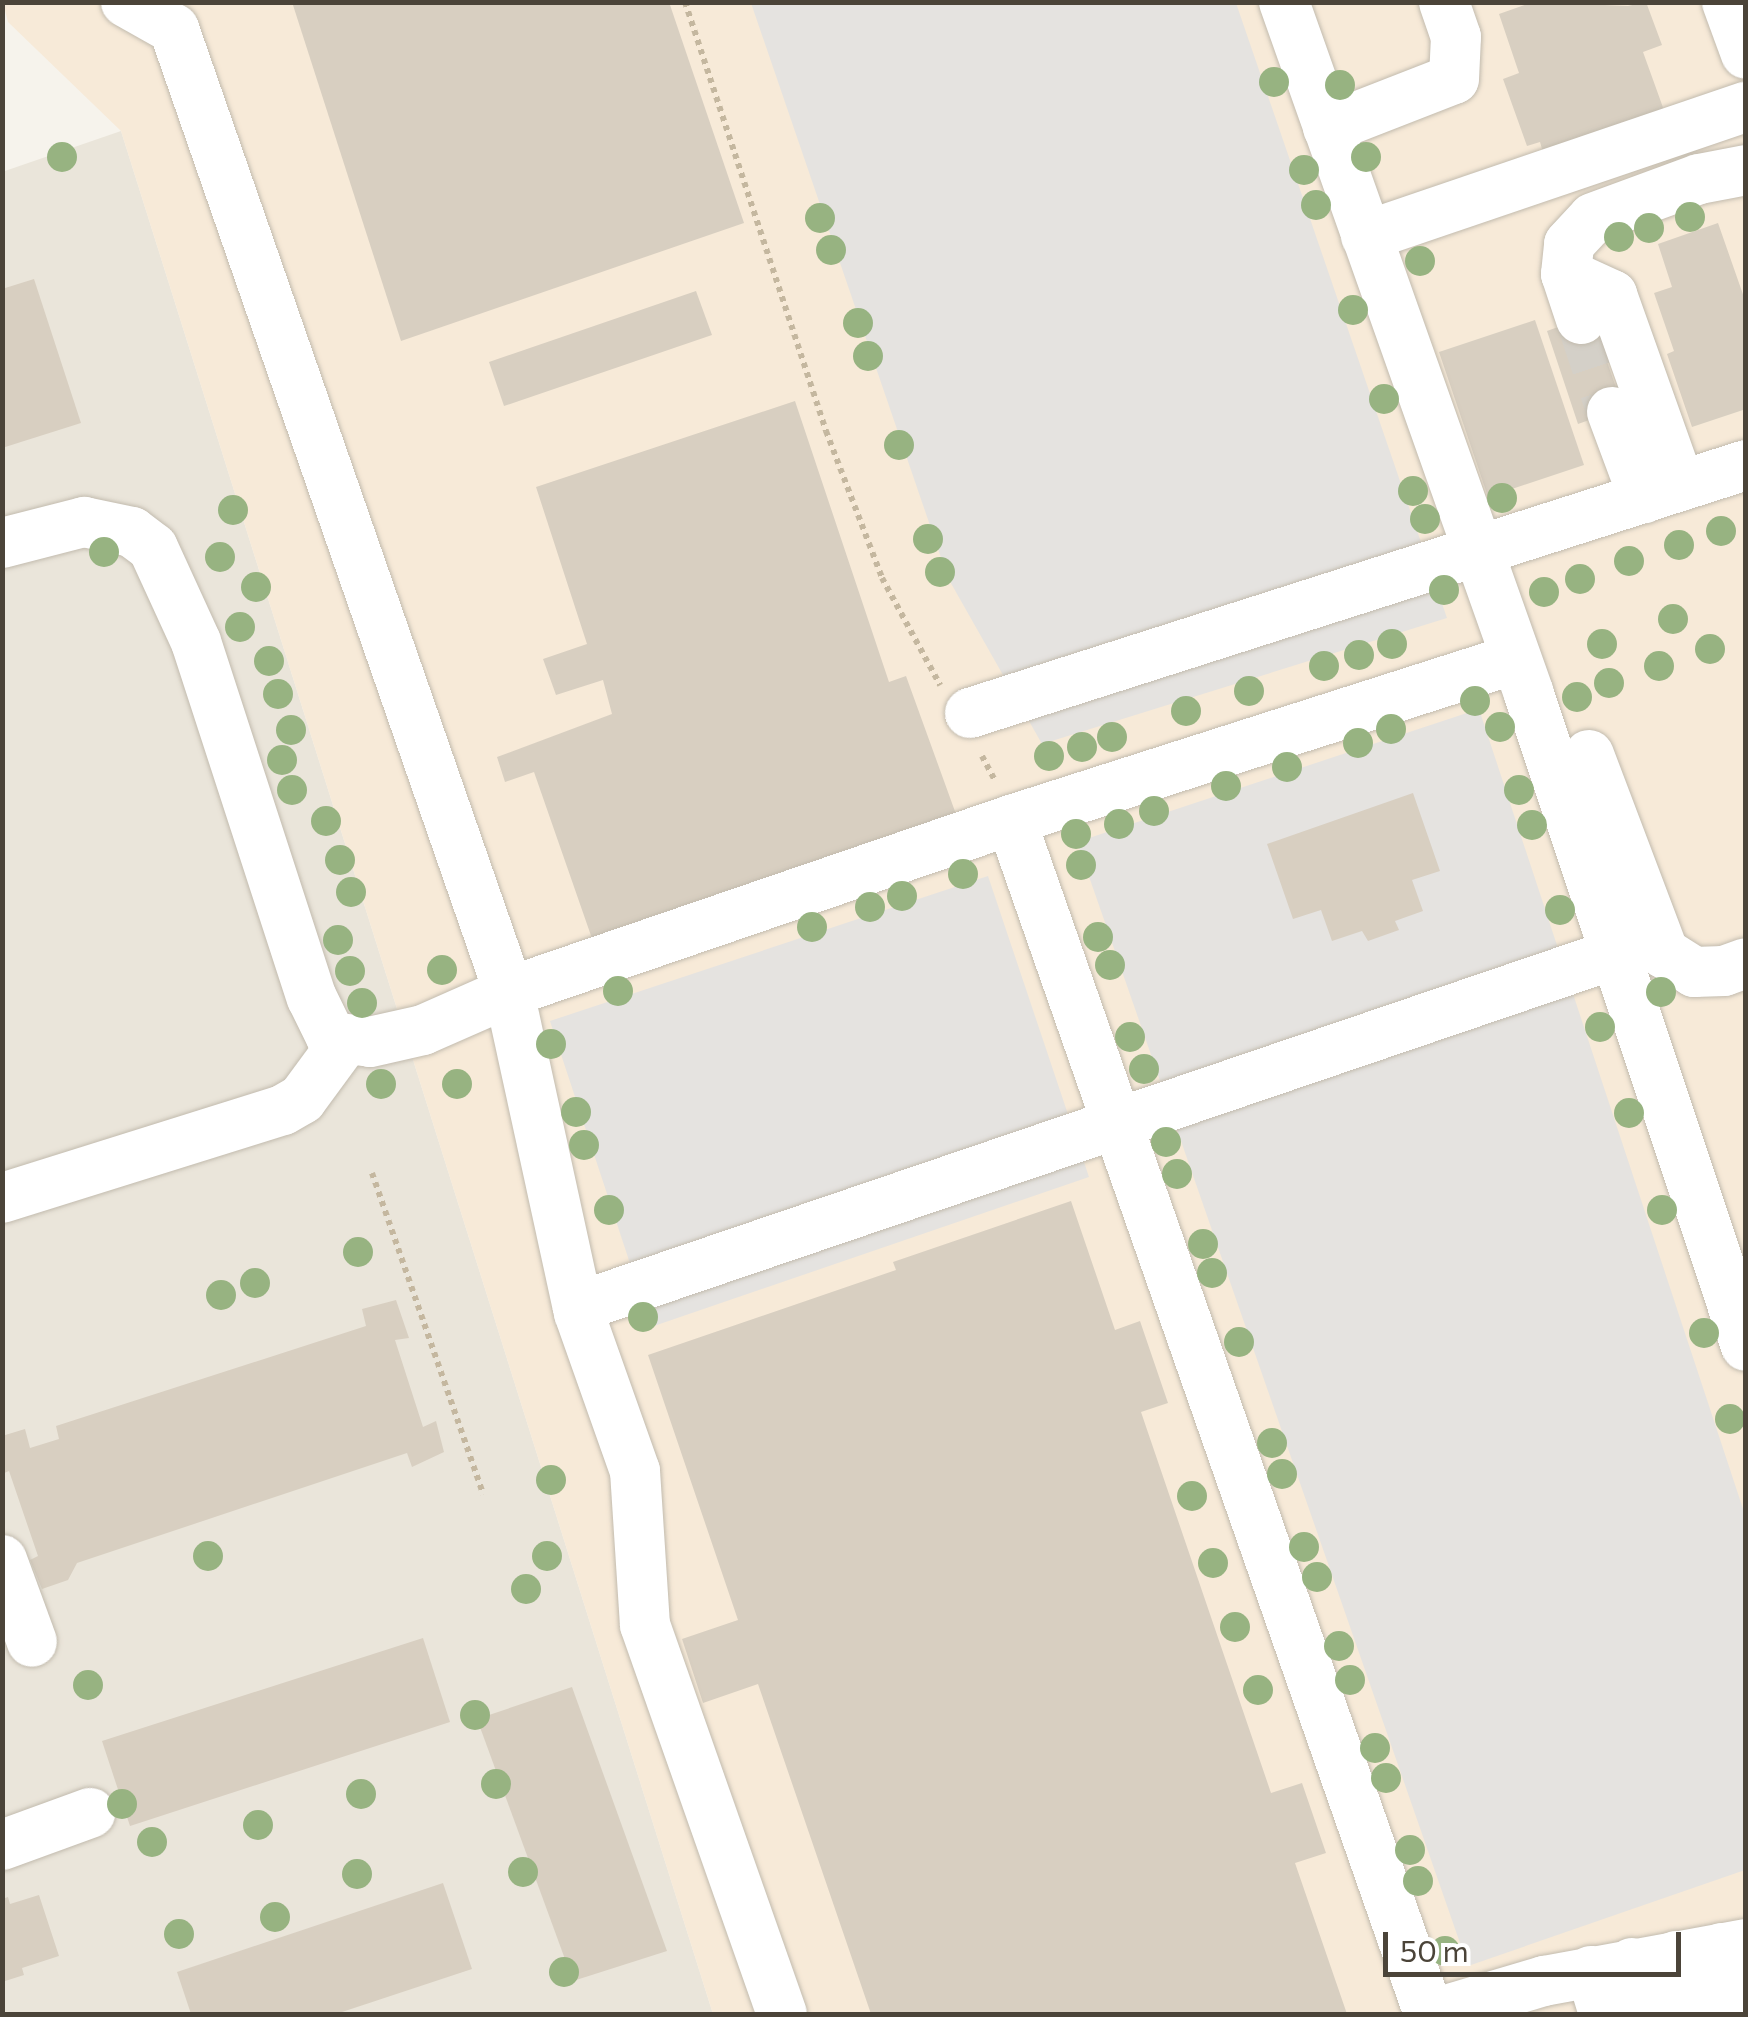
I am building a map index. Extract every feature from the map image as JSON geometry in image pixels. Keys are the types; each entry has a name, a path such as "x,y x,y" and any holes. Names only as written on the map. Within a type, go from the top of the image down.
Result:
{"lane":[{"path":"126,2 174,29 509,992 578,1308 636,1471 644,1625 782,2014"},
{"path":"1284,2 1515,659 1746,1346"},
{"path":"1328,128 1454,79 1456,38 1444,2"},
{"path":"1727,2 1746,54"},
{"path":"1366,236 1746,107"},
{"path":"1662,492 1612,295 1573,296 1569,244 1593,218 1698,179 1746,170"},
{"path":"1612,412 1662,492"},
{"path":"963,717 1662,492 1743,471"},
{"path":"2,543 84,522 132,532 153,548 196,642 312,998 331,1037 370,1042 423,1030 509,992 1004,801 1515,659"},
{"path":"1589,755 1664,954 1694,972 1724,971 1746,963"},
{"path":"1004,801 1431,2014 1638,1973 1742,2014"},
{"path":"578,1308 1615,954"},
{"path":"2,1198 283,1110 302,1099 346,1038"},
{"path":"2,1560 32,1642"},
{"path":"2,1845 90,1813"},
{"path":"1638,1973 1647,2014"},
{"path":"1638,1973 1693,2014"}],"path":[{"path":"685,2 826,431 882,578 963,717 1004,801"},
{"path":"372,1173 483,1494"}],"shaded area":[{"path":"3,3 1745,3 1745,2014 713,2014 121,131 8,22"},
{"path":"751,3 1236,3 1447,618 1042,744 948,578"},
{"path":"121,131 713,2014 3,2014 2,172"},
{"path":"1479,709 1745,1515 1745,1870 1468,1966 1077,842"},
{"path":"988,876 1089,1177 651,1327 550,1021"}],"building":[{"path":"292,2 669,2 744,223 401,341"},
{"path":"1533,2 1628,6 1646,2 1662,45 1643,52 1665,113 1544,156 1540,142 1527,146 1503,79 1519,73 1499,14"},
{"path":"1718,223 1746,303 1746,409 1692,427 1667,354 1674,351 1654,293 1672,287 1658,244"},
{"path":"34,279 81,423 2,448 2,289"},
{"path":"696,291 712,335 504,406 489,362"},
{"path":"1591,315 1623,408 1578,424 1547,331"},
{"path":"1535,320 1584,465 1488,497 1439,352"},
{"path":"795,401 889,682 906,676 961,828 596,950 534,772 505,782 497,757 612,714 603,680 556,695 543,659 587,644 536,487"},
{"path":"1413,793 1440,871 1412,880 1423,911 1395,921 1399,930 1368,941 1362,931 1332,941 1321,910 1293,919 1267,844"},
{"path":"1071,1201 1115,1330 1140,1321 1168,1403 1141,1412 1271,1793 1302,1783 1326,1853 1295,1863 1347,2014 871,2014 758,1684 703,1703 682,1639 738,1620 648,1355 896,1270 893,1262"},
{"path":"396,1300 409,1338 395,1340 423,1427 436,1421 444,1452 412,1467 407,1453 77,1563 68,1580 42,1589 30,1560 38,1556 9,1471 2,1474 2,1436 25,1429 30,1448 59,1439 56,1426 366,1326 362,1309"},
{"path":"423,1638 450,1722 130,1826 102,1741"},
{"path":"572,1687 667,1951 573,1981 477,1719"},
{"path":"443,1883 472,1969 336,2014 191,2014 177,1972"},
{"path":"39,1895 59,1956 22,1968 24,1975 2,1982 2,1899 8,1897 10,1904"}],"tunnel":[{"path":"1581,319 1612,412"}]}
